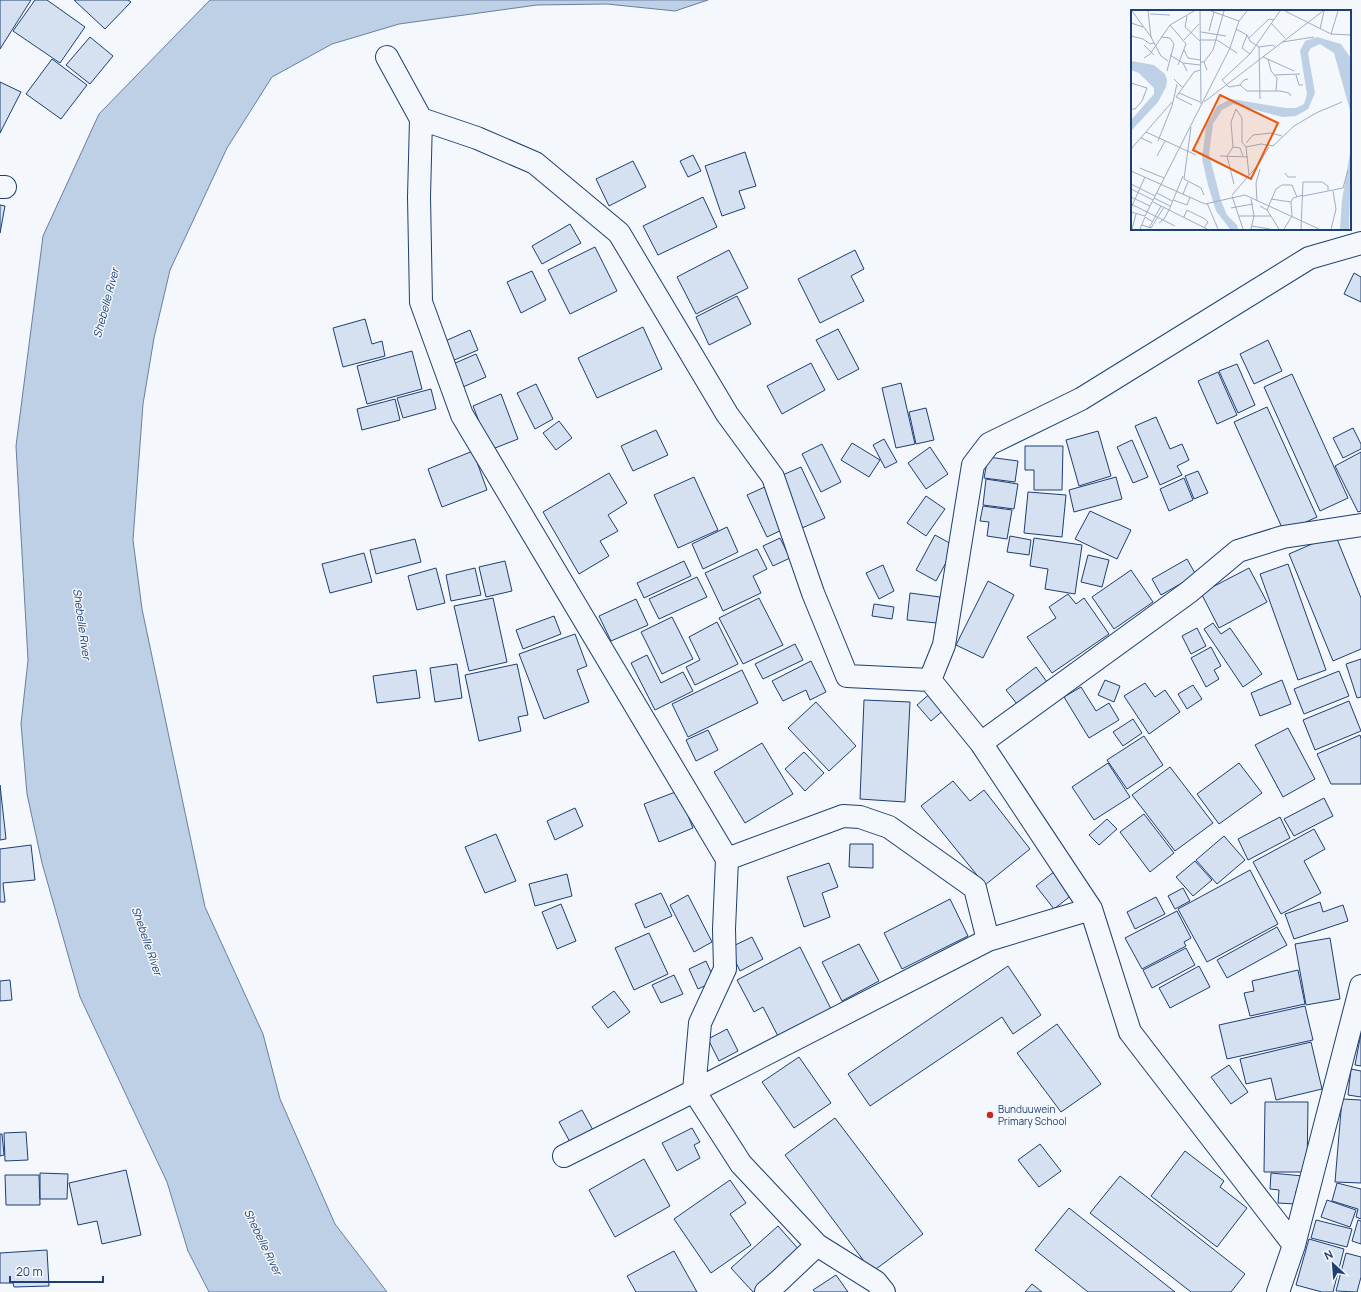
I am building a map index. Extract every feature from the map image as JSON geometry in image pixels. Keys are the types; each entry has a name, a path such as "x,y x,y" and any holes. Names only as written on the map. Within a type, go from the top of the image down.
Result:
{"street":[{"path":"387,57 421,119 419,197 421,302 462,415 727,859 724,929 725,969 700,1023 694,1092 741,1164 817,1245 876,1282 884,1292"},
{"path":"421,119 477,138 535,163 619,232 727,414 773,477 813,594 847,676 930,680 981,743 1091,909 1130,1032 1294,1245"},
{"path":"930,680 944,645 973,465 989,444 1081,399 1309,258 1361,243"},
{"path":"981,743 1188,592 1238,551 1282,537 1361,525"},
{"path":"727,859 843,816 860,817 889,827 975,888 988,940"},
{"path":"564,1156 694,1092 988,940 1091,909"},
{"path":"1278,1292 1294,1245 1361,986"},
{"path":"766,1292 817,1245"}],"water":[{"name":"Shebelle River","path":"210,0 708,0 675,11 607,4 537,5 399,24 332,44 272,77 227,148 170,270 154,338 143,404 133,540 142,609 205,907 263,1034 280,1099 335,1224 387,1292 209,1292 188,1251 167,1182 80,997 42,863 27,794 21,724 28,660 16,446 43,236 99,114"}],"building":[{"path":"0,0 31,0 0,49"},
{"path":"35,0 47,0 85,27 60,63 13,31"},
{"path":"74,0 128,0 131,2 105,29"},
{"path":"90,37 113,56 90,84 66,65"},
{"path":"52,59 87,85 61,119 26,94"},
{"path":"0,82 21,92 0,133"},
{"path":"745,152 756,186 739,191 745,208 722,216 705,166"},
{"path":"693,155 701,171 688,177 680,161"},
{"path":"633,161 646,187 609,206 596,179"},
{"path":"703,197 717,227 658,255 643,226"},
{"path":"0,205 5,206 0,233"},
{"path":"570,224 581,243 542,264 532,246"},
{"path":"595,247 617,291 570,314 548,270"},
{"path":"729,250 748,288 696,314 677,277"},
{"path":"855,250 864,269 851,276 864,301 820,323 798,279"},
{"path":"532,271 546,300 521,313 507,282"},
{"path":"1354,273 1361,277 1361,302 1344,294"},
{"path":"737,296 751,324 709,345 696,317"},
{"path":"365,319 372,344 382,341 385,356 343,367 333,328"},
{"path":"643,327 662,369 597,398 578,358"},
{"path":"838,329 859,369 838,380 816,340"},
{"path":"470,330 478,350 452,361 443,342"},
{"path":"1268,340 1282,371 1254,384 1240,354"},
{"path":"412,351 422,389 367,404 357,366"},
{"path":"476,354 486,377 463,387 453,364"},
{"path":"811,363 825,390 782,414 767,386"},
{"path":"1237,364 1255,405 1238,413 1219,371"},
{"path":"1218,372 1237,415 1217,424 1198,381"},
{"path":"1292,374 1348,498 1320,511 1264,387"},
{"path":"901,383 915,444 896,448 882,388"},
{"path":"536,384 553,419 535,429 517,393"},
{"path":"431,389 436,409 403,418 397,398"},
{"path":"501,394 518,439 490,450 473,406"},
{"path":"395,399 400,420 362,430 357,409"},
{"path":"1267,407 1317,517 1284,532 1234,422"},
{"path":"926,408 934,440 916,444 909,412"},
{"path":"1156,417 1170,449 1182,444 1189,460 1177,466 1182,475 1160,485 1135,426"},
{"path":"559,421 572,438 556,450 543,433"},
{"path":"1353,428 1361,444 1361,449 1343,458 1333,438"},
{"path":"656,430 668,455 633,471 621,446"},
{"path":"1098,431 1111,476 1079,486 1066,440"},
{"path":"884,439 897,462 885,468 873,445"},
{"path":"1132,440 1148,477 1133,483 1117,447"},
{"path":"852,443 880,460 869,477 841,460"},
{"path":"822,444 841,482 821,492 802,454"},
{"path":"1025,446 1063,446 1062,490 1034,490 1034,470 1025,470"},
{"path":"930,447 948,474 926,489 908,463"},
{"path":"473,451 487,490 442,507 428,469"},
{"path":"1361,452 1361,511 1358,512 1335,466"},
{"path":"988,457 1018,461 1015,482 984,478"},
{"path":"801,467 825,518 802,528 778,477"},
{"path":"1198,471 1208,493 1194,499 1185,476"},
{"path":"609,473 627,503 608,515 618,531 600,541 609,556 579,574 543,512"},
{"path":"694,477 718,530 678,548 654,495"},
{"path":"1116,477 1122,499 1074,512 1069,490"},
{"path":"1184,478 1193,500 1169,511 1160,489"},
{"path":"986,479 1018,484 1014,509 983,505"},
{"path":"767,486 786,528 767,537 747,495"},
{"path":"1028,492 1066,495 1062,537 1024,533"},
{"path":"926,496 945,509 926,536 907,523"},
{"path":"983,506 1012,510 1007,539 987,536 989,522 980,521"},
{"path":"1090,511 1131,530 1117,559 1075,539"},
{"path":"727,527 738,552 703,569 692,544"},
{"path":"1335,534 1361,598 1361,649 1333,661 1289,554"},
{"path":"935,535 955,546 936,581 916,570"},
{"path":"1010,536 1031,540 1029,555 1007,552"},
{"path":"780,538 790,558 773,566 763,546"},
{"path":"1034,538 1082,545 1075,594 1045,589 1048,569 1030,566"},
{"path":"415,539 421,562 376,574 370,550"},
{"path":"757,549 767,569 753,576 761,593 723,611 705,573"},
{"path":"364,553 372,582 330,593 322,564"},
{"path":"1088,555 1109,560 1102,587 1081,582"},
{"path":"1187,559 1196,575 1161,595 1152,579"},
{"path":"505,561 512,591 486,597 479,567"},
{"path":"684,561 691,576 644,598 637,583"},
{"path":"1288,564 1326,670 1298,680 1260,574"},
{"path":"883,565 894,591 879,599 866,573"},
{"path":"436,568 445,603 417,610 408,576"},
{"path":"475,568 481,595 451,601 446,575"},
{"path":"1249,568 1267,602 1219,628 1201,593"},
{"path":"1131,570 1153,602 1114,629 1092,597"},
{"path":"697,577 707,597 659,619 649,599"},
{"path":"988,581 1014,595 983,658 956,645"},
{"path":"910,593 940,597 937,623 907,620"},
{"path":"1068,594 1076,604 1084,598 1109,634 1052,673 1027,637 1056,618 1049,607"},
{"path":"493,598 507,662 469,671 454,606"},
{"path":"759,598 783,645 743,664 719,618"},
{"path":"636,599 648,625 611,641 599,616"},
{"path":"874,604 894,607 892,619 872,616"},
{"path":"554,616 561,634 523,649 516,630"},
{"path":"672,617 693,659 662,674 641,632"},
{"path":"717,622 738,664 695,685 686,667 700,660 689,637"},
{"path":"1213,623 1221,634 1230,628 1262,674 1243,687 1204,629"},
{"path":"1197,628 1206,646 1191,654 1182,636"},
{"path":"575,634 587,666 577,670 589,702 544,719 519,654"},
{"path":"795,644 803,660 763,679 755,664"},
{"path":"1211,647 1221,666 1214,670 1219,679 1206,687 1191,658"},
{"path":"647,655 661,683 683,672 693,691 655,710 631,663"},
{"path":"1361,659 1361,697 1357,698 1346,664"},
{"path":"811,661 826,692 810,700 806,690 783,701 772,681"},
{"path":"457,664 462,698 435,702 430,668"},
{"path":"517,664 528,715 518,717 521,731 479,741 465,675"},
{"path":"1036,667 1047,682 1017,704 1006,690"},
{"path":"416,670 420,698 377,703 373,676"},
{"path":"742,670 758,703 688,737 672,704"},
{"path":"1339,671 1349,696 1304,714 1294,689"},
{"path":"1105,680 1120,686 1114,702 1098,695"},
{"path":"1282,680 1291,704 1260,716 1251,693"},
{"path":"1145,683 1155,697 1165,690 1180,712 1149,734 1124,696"},
{"path":"1193,685 1202,699 1187,709 1178,694"},
{"path":"1081,687 1096,711 1109,703 1119,720 1089,738 1064,697"},
{"path":"933,691 946,708 931,721 917,705"},
{"path":"864,700 910,702 905,802 860,799"},
{"path":"1349,701 1361,731 1315,750 1303,720"},
{"path":"816,702 856,746 829,771 788,728"},
{"path":"1133,719 1142,733 1123,746 1113,732"},
{"path":"1288,728 1315,779 1283,797 1255,745"},
{"path":"708,730 718,750 696,761 686,740"},
{"path":"1360,735 1361,784 1331,784 1317,754"},
{"path":"1144,736 1163,765 1127,789 1107,760"},
{"path":"762,743 793,794 745,823 714,772"},
{"path":"804,752 824,773 805,791 785,769"},
{"path":"1108,763 1130,797 1094,820 1072,787"},
{"path":"1239,763 1262,793 1219,824 1197,794"},
{"path":"1170,767 1213,823 1175,851 1132,795"},
{"path":"953,781 970,801 984,790 1030,849 985,885 921,806"},
{"path":"0,785 6,839 0,840"},
{"path":"678,791 693,828 659,842 644,804"},
{"path":"1324,798 1333,816 1294,836 1284,819"},
{"path":"575,808 583,826 555,840 547,821"},
{"path":"1144,814 1174,853 1150,872 1120,832"},
{"path":"1280,817 1290,838 1248,860 1238,839"},
{"path":"1107,819 1117,829 1099,845 1089,835"},
{"path":"1314,829 1325,849 1304,861 1321,893 1281,914 1253,862"},
{"path":"496,834 516,881 485,893 465,847"},
{"path":"1224,836 1245,860 1217,884 1196,860"},
{"path":"850,844 873,844 873,868 849,867"},
{"path":"31,845 35,880 3,883 5,902 0,902 0,849"},
{"path":"1195,861 1212,880 1193,896 1176,877"},
{"path":"829,863 838,887 822,893 830,917 804,927 787,877"},
{"path":"1250,870 1278,924 1207,962 1178,909"},
{"path":"1055,871 1073,894 1054,909 1036,886"},
{"path":"567,874 572,896 535,906 529,884"},
{"path":"1183,888 1190,901 1175,909 1168,896"},
{"path":"661,893 672,916 645,928 635,904"},
{"path":"688,895 712,942 694,952 670,905"},
{"path":"1156,897 1165,914 1135,929 1127,912"},
{"path":"950,899 968,936 902,969 884,933"},
{"path":"1320,902 1323,912 1343,905 1348,921 1294,939 1285,914"},
{"path":"561,904 576,941 557,949 542,912"},
{"path":"1177,911 1191,938 1184,942 1186,946 1142,969 1125,938"},
{"path":"1277,927 1287,945 1227,978 1217,960"},
{"path":"649,933 668,974 634,990 615,948"},
{"path":"752,937 763,959 740,971 729,948"},
{"path":"1330,938 1340,999 1306,1005 1295,944"},
{"path":"859,944 879,981 842,1001 822,962"},
{"path":"800,947 833,1013 780,1040 763,1007 754,1012 737,980"},
{"path":"1186,948 1195,965 1152,988 1143,970"},
{"path":"706,961 715,981 698,989 689,969"},
{"path":"1008,966 1041,1015 1013,1034 1002,1017 870,1106 848,1074"},
{"path":"1199,966 1210,987 1170,1008 1159,988"},
{"path":"1298,970 1305,1004 1250,1016 1244,993 1254,991 1252,981"},
{"path":"674,975 683,994 661,1003 652,985"},
{"path":"10,980 12,1000 0,1001 0,981"},
{"path":"614,991 630,1012 608,1028 592,1007"},
{"path":"1305,1006 1313,1040 1227,1059 1219,1025"},
{"path":"1057,1024 1101,1084 1061,1112 1017,1053"},
{"path":"727,1029 738,1051 719,1061 708,1039"},
{"path":"1361,1033 1361,1066 1355,1065"},
{"path":"1311,1042 1322,1089 1276,1100 1271,1078 1246,1084 1240,1059"},
{"path":"799,1057 831,1103 794,1128 762,1082"},
{"path":"1229,1065 1248,1092 1231,1104 1211,1077"},
{"path":"1351,1069 1361,1071 1361,1097 1348,1095"},
{"path":"1342,1099 1361,1100 1361,1183 1335,1182"},
{"path":"1265,1102 1308,1102 1307,1172 1264,1172"},
{"path":"582,1110 593,1130 570,1142 559,1122"},
{"path":"835,1118 923,1234 872,1272 785,1155"},
{"path":"692,1128 700,1142 694,1145 700,1158 677,1171 662,1143"},
{"path":"26,1132 28,1160 5,1161 4,1133"},
{"path":"0,1134 2,1134 4,1155 0,1156"},
{"path":"1040,1144 1061,1171 1039,1187 1018,1160"},
{"path":"1185,1151 1224,1181 1220,1187 1247,1208 1217,1247 1151,1196"},
{"path":"644,1159 670,1206 615,1237 589,1190"},
{"path":"126,1170 141,1235 102,1244 97,1221 78,1225 69,1183"},
{"path":"40,1173 68,1174 67,1199 40,1199"},
{"path":"1271,1173 1303,1176 1302,1192 1296,1191 1295,1204 1278,1203 1279,1190 1270,1189"},
{"path":"5,1175 39,1175 40,1205 6,1205"},
{"path":"1120,1176 1245,1274 1231,1292 1191,1292 1090,1213"},
{"path":"730,1180 746,1203 730,1214 751,1245 711,1273 674,1219"},
{"path":"1337,1183 1361,1189 1361,1219 1356,1217 1358,1209 1332,1201"},
{"path":"1327,1200 1356,1210 1350,1227 1321,1217"},
{"path":"1069,1208 1175,1292 1088,1292 1035,1250"},
{"path":"1316,1220 1352,1229 1347,1247 1311,1238"},
{"path":"1358,1220 1361,1221 1361,1244 1352,1241"},
{"path":"778,1226 801,1252 756,1292 753,1292 731,1268"},
{"path":"1309,1239 1344,1249 1333,1292 1322,1292 1296,1285"},
{"path":"47,1250 49,1286 14,1287 13,1283 0,1283 0,1253"},
{"path":"674,1251 697,1292 636,1292 627,1276"},
{"path":"1346,1253 1361,1257 1361,1277 1357,1292 1336,1291"},
{"path":"836,1275 848,1292 815,1292 813,1290"},
{"path":"1032,1284 1042,1292 1025,1292"}],"place":[{"name":"Bunduuwein Primary School","path":"990,1115"}]}
